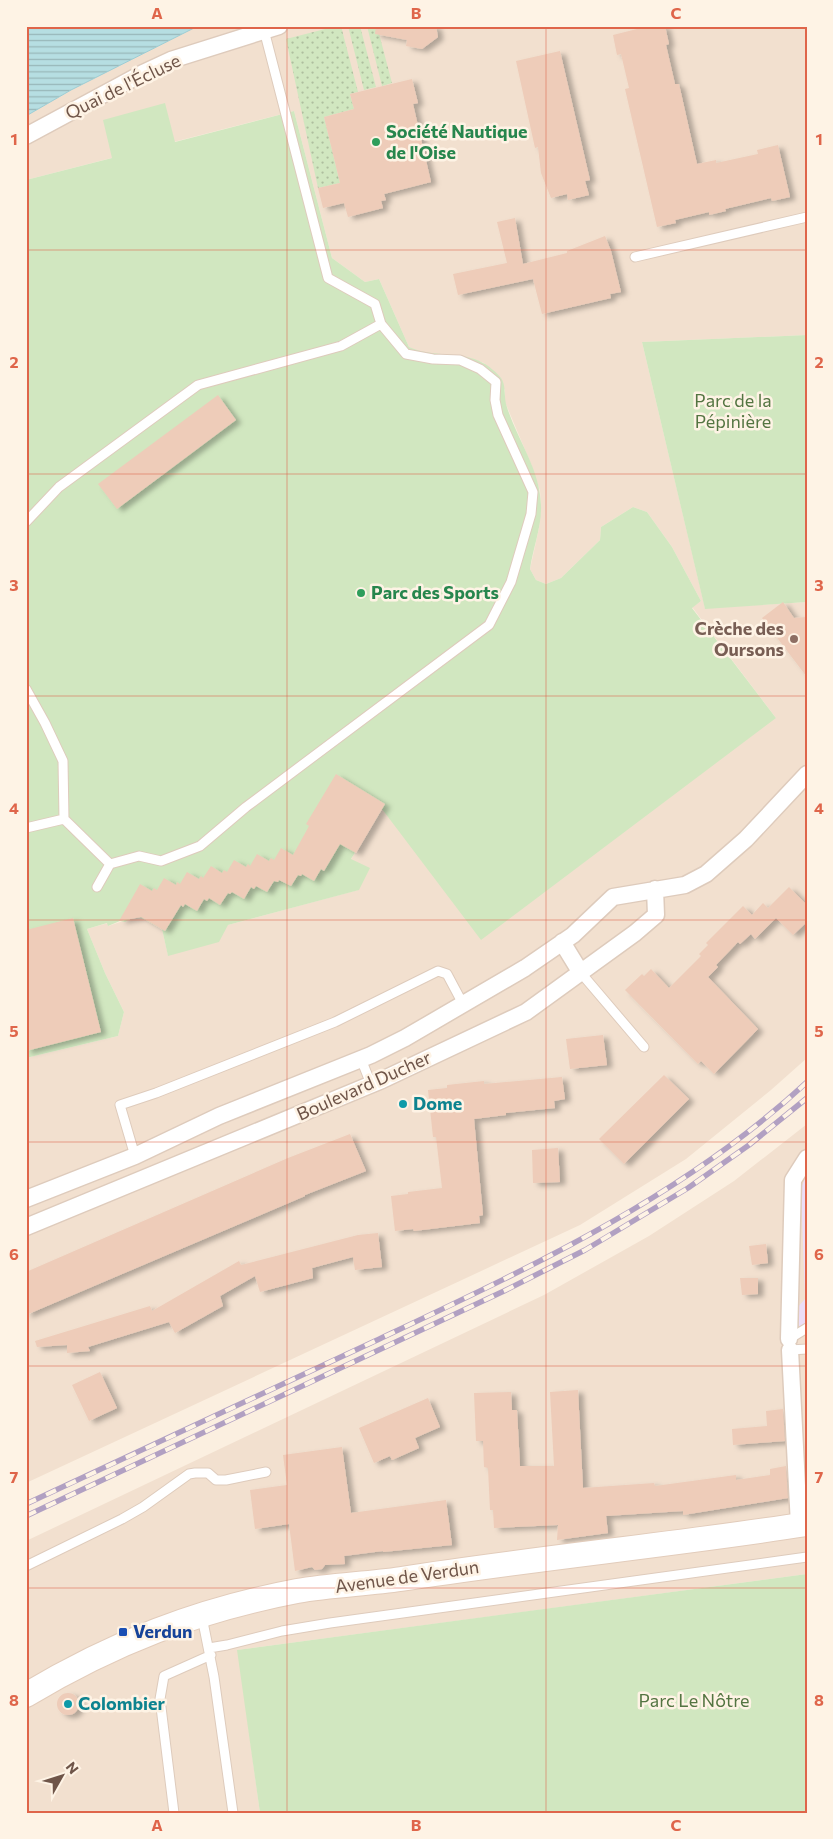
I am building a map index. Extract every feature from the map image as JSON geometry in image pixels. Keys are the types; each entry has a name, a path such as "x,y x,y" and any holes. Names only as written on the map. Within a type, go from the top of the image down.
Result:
{"main road":[{"name":"Avenue de Verdun","path":"26,1696 70,1669 108,1650 154,1631 230,1606 298,1591 376,1583 803,1525"}],"street":[{"name":"Quai de l'Écluse","path":"26,136 170,60 272,28"},
{"name":"Boulevard Ducher","path":"26,1199 134,1156 219,1116 405,1038 525,968 573,935 613,897 685,884 706,874 746,839 807,774"},
{"name":"Boulevard Ducher","path":"26,1227 371,1084 526,1012 635,933 656,915 655,889"},
{"path":"562,942 581,973"},
{"path":"803,1525 795,1346 793,1180 807,1158"}],"lane":[{"path":"97,887 110,864 139,856 161,861 200,846 246,807 489,625 511,582 531,514 533,492 498,415 495,400 496,382 480,368 460,360 433,359 406,354 382,324 375,304 328,278 272,28"},
{"path":"635,257 807,217"},
{"path":"26,522 58,487 198,385 341,346 382,324"},
{"path":"26,690 45,723 63,761 64,820 110,864"},
{"path":"26,828 64,820"},
{"path":"134,1156 120,1105 169,1088 335,1022 438,971 447,974 463,1004"},
{"path":"581,973 644,1047"},
{"path":"361,1058 371,1084"},
{"path":"795,1346 807,1328"},
{"path":"26,1566 143,1507 189,1474 208,1474 216,1480 226,1480 266,1472"},
{"path":"174,1813 160,1699 164,1676 210,1651 282,1631 330,1623 807,1557"},
{"path":"202,1614 210,1651 233,1813"}],"shaded area":[{"path":"198,26 807,26 807,335 642,342 705,608 807,602 807,1058 686,1159 580,1225 26,1483 26,1058 118,1036 124,1012 87,929 108,923 108,926 136,915 162,929 168,955 228,925 358,890 351,859 382,809 776,718 692,607 701,601 672,547 647,512 633,507 601,527 600,540 561,578 546,584 536,580 530,569 539,528 540,491 531,464 505,402 505,390 484,363 467,357 418,352 409,347 379,279 365,282 332,258 294,111 26,180 26,116 71,90"},
{"path":"807,1124 807,1574 238,1650 260,1813 26,1813 26,1541 544,1295 649,1236 734,1181"},
{"path":"807,1174 807,1336 799,1326 795,1310 805,1299 801,1188"}],"green space":[{"path":"341,26 358,92 350,94 354,109 324,117 340,183 318,188 286,39"},
{"path":"348,26 360,26 376,87 364,90"},
{"path":"367,26 377,26 392,83 382,86"},
{"name":"Parc des Sports","path":"165,103 175,142 294,111 332,258 365,282 379,279 409,347 427,352 474,359 490,367 503,381 510,417 537,478 540,491 540,521 530,569 536,580 546,584 561,578 600,540 601,527 633,507 647,512 672,547 701,601 692,608 776,718 481,940 382,809 351,859 370,868 359,890 228,925 219,942 168,956 162,929 136,915 125,922 120,921 108,926 107,923 87,929 124,1012 118,1036 26,1058 26,180 112,158 103,120"},
{"name":"Parc de la Pépinière","path":"807,335 807,602 705,609 642,342"},
{"name":"Parc Le Nôtre","path":"807,1574 807,1813 260,1813 237,1650"}],"water":[{"path":"26,26 198,26 71,90 26,116"}],"building":[{"path":"376,26 436,26 438,37 422,49 406,46 407,40 375,34"},
{"path":"649,26 665,26 669,44 666,45 675,84 679,84 697,164 716,160 716,163 758,154 757,150 778,145 790,197 772,201 771,198 725,209 726,211 709,215 709,212 675,220 676,223 657,227 625,89 629,88 621,54 617,55 613,35"},
{"path":"560,51 590,180 585,181 589,195 568,200 567,194 551,198 541,173 538,147 535,148 516,61"},
{"name":"Société Nautique de l'Oise","path":"412,79 418,103 413,104 431,182 384,194 386,200 381,201 383,208 348,217 344,203 323,208 318,188 340,183 324,117 354,109 350,94"},
{"path":"515,218 523,264 567,253 567,251 605,236 611,251 621,292 610,294 611,298 542,314 533,279 458,295 453,274 507,263 497,222"},
{"path":"218,395 236,420 117,509 98,484"},
{"name":"Crèche des Oursons","path":"783,602 794,618 807,617 807,677 762,618"},
{"path":"336,774 385,804 356,853 340,844 324,871 321,869 314,881 302,874 301,876 298,875 291,886 279,880 278,882 274,881 267,892 256,886 254,889 251,887 244,899 232,892 228,893 220,905 209,898 207,901 204,899 197,911 185,904 183,907 181,905 165,931 141,917 119,921 140,884 152,891 154,888 157,890 164,878 176,885 177,882 180,884 187,872 199,879 201,876 203,878 211,866 222,873 224,870 227,872 234,860 246,867 248,864 250,866 257,854 269,861 271,858 274,860 281,848 293,855 309,826 306,824"},
{"path":"789,887 807,905 807,922 793,935 776,918 755,939 751,934 740,944 738,942 716,965 718,967 708,977 758,1029 714,1074 701,1061 698,1064 625,990 642,974 644,976 651,969 669,988 701,956 699,954 708,945 706,943 743,906 752,915 763,903 768,908"},
{"path":"73,918 101,1032 26,1051 26,930"},
{"path":"603,1035 607,1065 570,1069 566,1039"},
{"path":"664,1075 689,1099 624,1164 599,1139"},
{"path":"562,1077 565,1099 554,1101 555,1108 506,1113 506,1115 474,1119 483,1215 479,1216 480,1223 414,1231 413,1229 395,1231 391,1196 442,1188 436,1137 433,1137 428,1090 447,1088 447,1085 484,1081 484,1084"},
{"path":"350,1134 366,1171 305,1195 26,1315 26,1272 288,1158"},
{"path":"558,1148 560,1182 533,1183 532,1150"},
{"path":"378,1233 382,1267 355,1270 353,1257 312,1268 313,1278 260,1292 255,1276 220,1296 223,1306 175,1333 169,1322 88,1347 90,1351 67,1353 67,1345 37,1347 35,1341 150,1306 152,1311 239,1261 241,1265 358,1235"},
{"path":"766,1244 768,1263 752,1265 749,1246"},
{"path":"740,1278 758,1278 758,1294 742,1295"},
{"path":"100,1372 117,1408 89,1421 72,1385"},
{"path":"578,1390 583,1488 654,1483 655,1486 736,1475 736,1480 770,1475 770,1469 786,1466 788,1498 683,1515 683,1511 606,1516 608,1533 557,1540 558,1525 494,1528 493,1510 490,1510 488,1468 484,1467 483,1441 476,1441 474,1393 511,1392 512,1410 517,1410 520,1466 554,1466 550,1392"},
{"path":"428,1398 440,1427 415,1438 419,1448 392,1460 390,1456 374,1463 359,1428"},
{"path":"783,1409 785,1441 733,1445 732,1429 767,1426 766,1411"},
{"path":"342,1447 351,1513 446,1500 452,1545 344,1556 345,1564 325,1565 322,1569 315,1570 312,1567 295,1571 289,1524 255,1529 250,1490 287,1485 283,1455"},
{"name":"Colombier","path":"68,1693 76,1696 79,1704 76,1712 68,1715 60,1712 57,1704 60,1696"}],"railway":[{"path":"26,1504 432,1314 546,1258 655,1196 708,1161 759,1123 807,1082"},
{"path":"26,1516 504,1291 585,1250 688,1188 749,1145 807,1098"}],"place":[{"name":"Société Nautique de l'Oise","path":"376,142"},
{"name":"Parc des Sports","path":"361,593"},
{"name":"Crèche des Oursons","path":"794,639"},
{"name":"Dome","path":"403,1104"},
{"name":"Verdun","path":"123,1632"},
{"name":"Colombier","path":"68,1704"}]}
